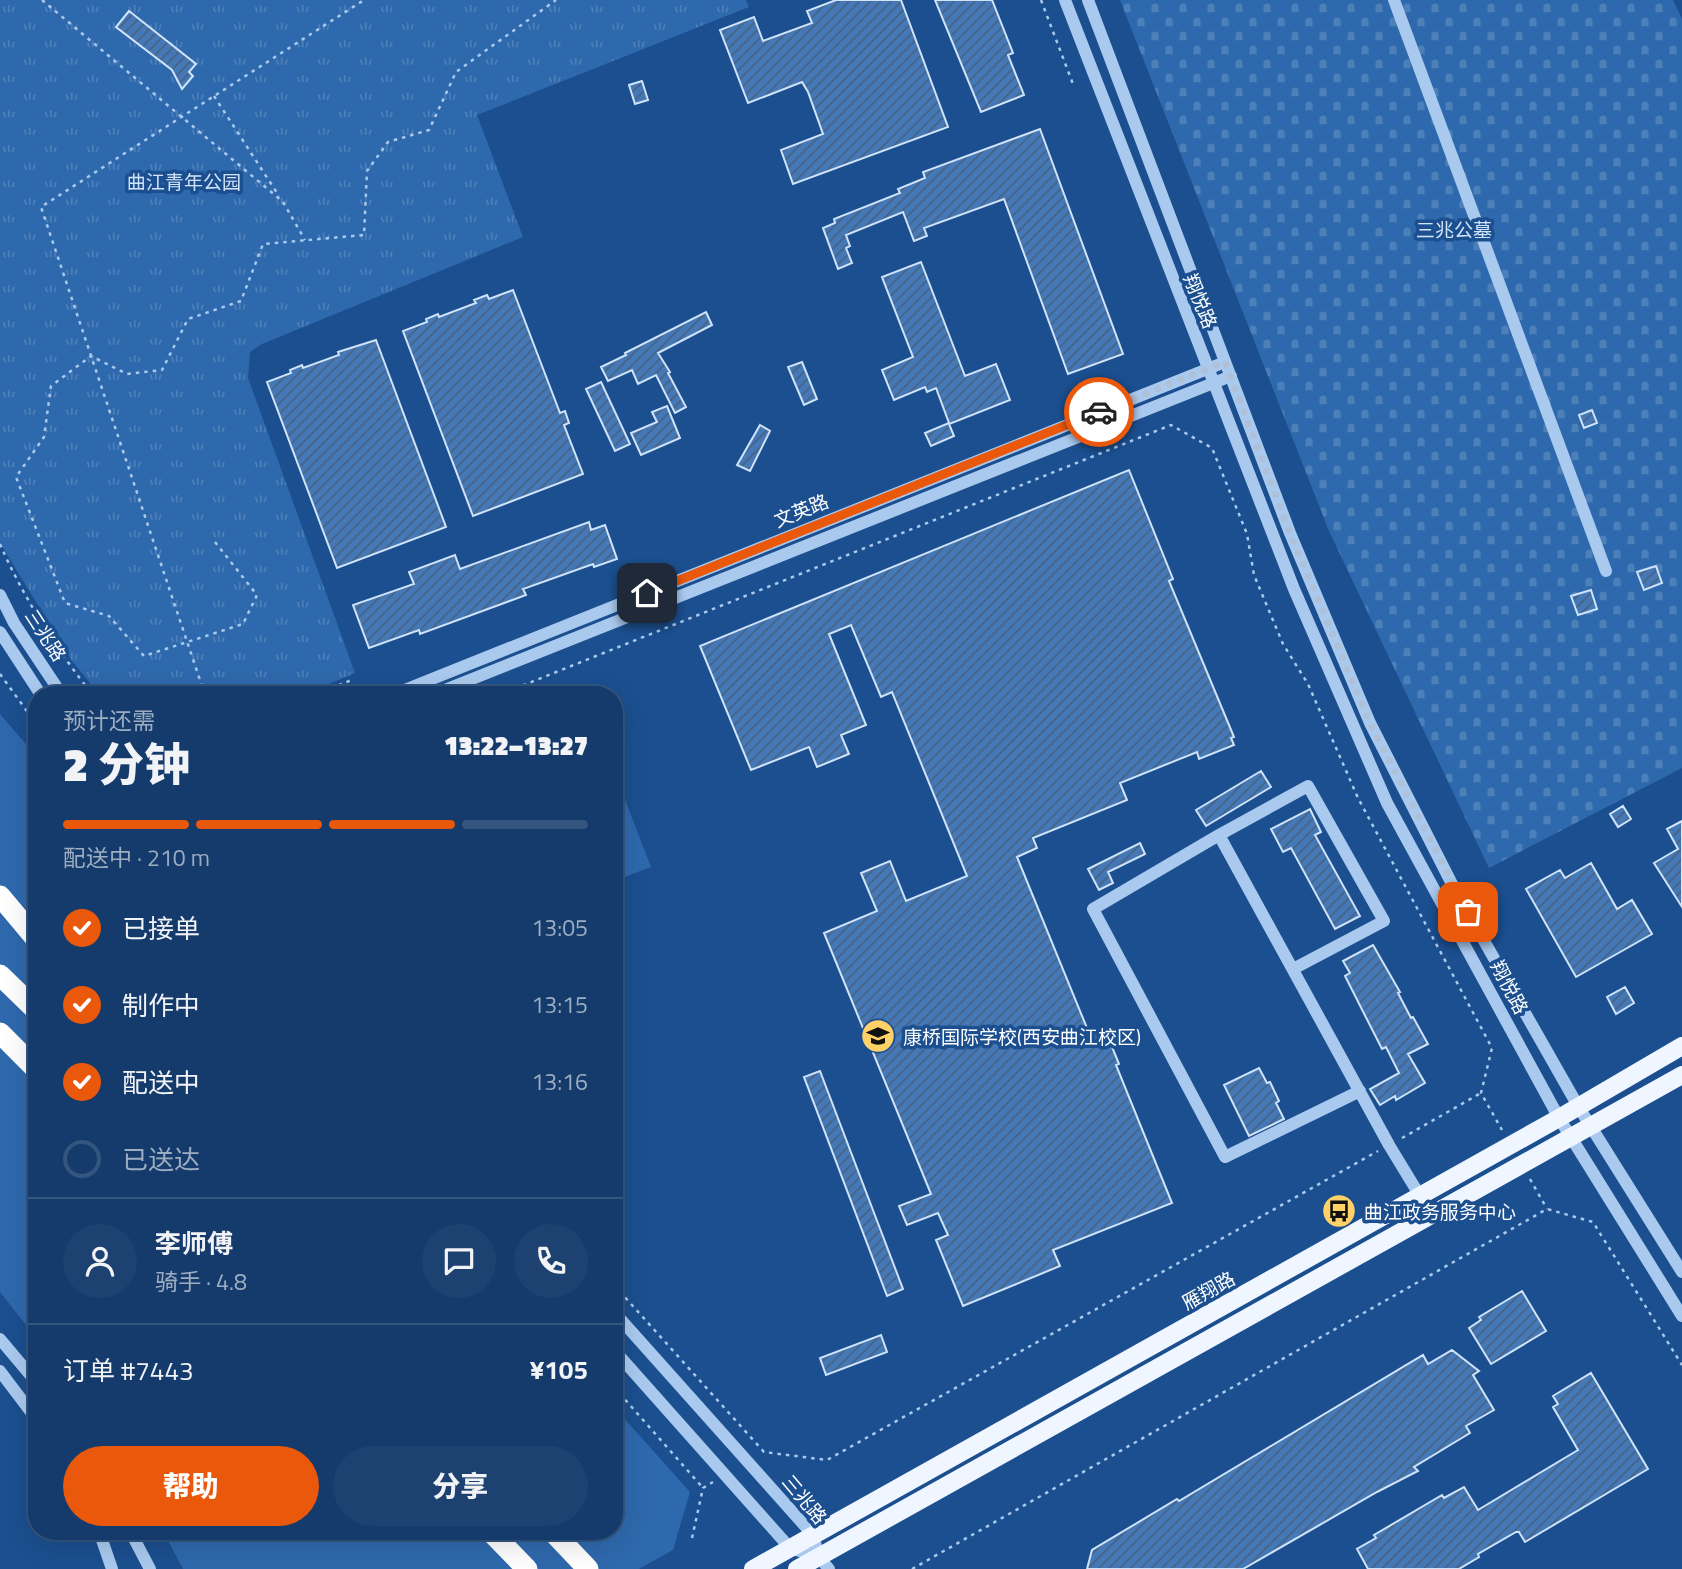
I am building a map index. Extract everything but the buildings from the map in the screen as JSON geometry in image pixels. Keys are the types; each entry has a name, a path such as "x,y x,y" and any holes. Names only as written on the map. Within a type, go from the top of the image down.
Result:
{"highway":[{"path":"0,896 28,931"},
{"path":"0,903 28,933"},
{"path":"0,975 28,1001"},
{"path":"0,1033 28,1061"},
{"path":"0,1049 28,1074"},
{"path":"499,1540 527,1569"},
{"path":"561,1540 580,1560"}],"main road":[{"name":"雁翔路","path":"753,1569 1559,1118 1682,1046"},
{"path":"797,1569 824,1563 1682,1075"}],"street":[{"name":"翔悦路","path":"1065,0 1294,589 1387,803 1559,1118 1682,1316"},
{"name":"翔悦路","path":"1088,0 1290,533 1370,723 1454,888 1578,1106 1682,1272"},
{"path":"1394,0 1606,571"},
{"name":"文英路","path":"414,686 1225,362"},
{"name":"文英路","path":"454,686 1231,376"},
{"name":"三兆路","path":"0,595 14,623 56,686"},
{"name":"三兆路","path":"0,632 35,686"},
{"path":"1293,969 1384,921 1308,786 1093,909 1225,1157 1360,1091"},
{"path":"1219,835 1389,1145 1420,1196"},
{"name":"三兆路","path":"623,1322 813,1535 824,1563"},
{"path":"0,1339 28,1372"},
{"path":"623,1360 790,1548"},
{"path":"0,1371 28,1408"},
{"path":"102,1540 112,1569"},
{"path":"135,1540 150,1569"},
{"name":"三兆路","path":"790,1548 824,1563"}],"path":[{"path":"42,0 282,201"},
{"path":"202,686 41,207 364,0"},
{"path":"91,356 127,374 162,370 188,319 242,301 263,244 364,235 367,171 387,142 429,130 456,72 556,0"},
{"path":"1041,0 1073,85"},
{"path":"214,96 306,240"},
{"path":"91,356 51,386 44,437 16,477 65,603 109,616 144,656 243,624 257,595 215,542"},
{"path":"521,686 1171,425 1212,448 1247,534 1254,575 1283,644 1308,684 1358,798 1492,1048 1481,1093 827,1460 764,1452 623,1294"},
{"path":"0,544 39,616 86,686"},
{"path":"0,674 28,713"},
{"path":"338,686 355,679"},
{"path":"912,1569 1547,1209 1593,1222 1682,1365"},
{"path":"623,1397 703,1488"}],"green space":[{"name":"曲江青年公园","path":"0,0 746,0 749,7 477,115 523,237 262,344 250,352 248,378 355,673 324,686 93,686 72,661 0,543"},
{"name":"三兆公墓","path":"1120,0 1673,0 1682,19 1682,768 1489,868 1329,531"},
{"path":"0,714 28,747 28,1328 0,1292"},
{"path":"623,794 651,867 623,878"},
{"path":"623,1417 690,1492 673,1550 639,1569 183,1569 168,1540 623,1540"}],"way so far":[{"path":"1099,412 1225,362 1290,533 1370,723 1468,912"}],"place":[{"name":"康桥国际学校(西安曲江校区)","path":"878,1036"},
{"name":"曲江政务服务中心","path":"1339,1211"}],"route":[{"path":"647,593 1099,412"}]}
